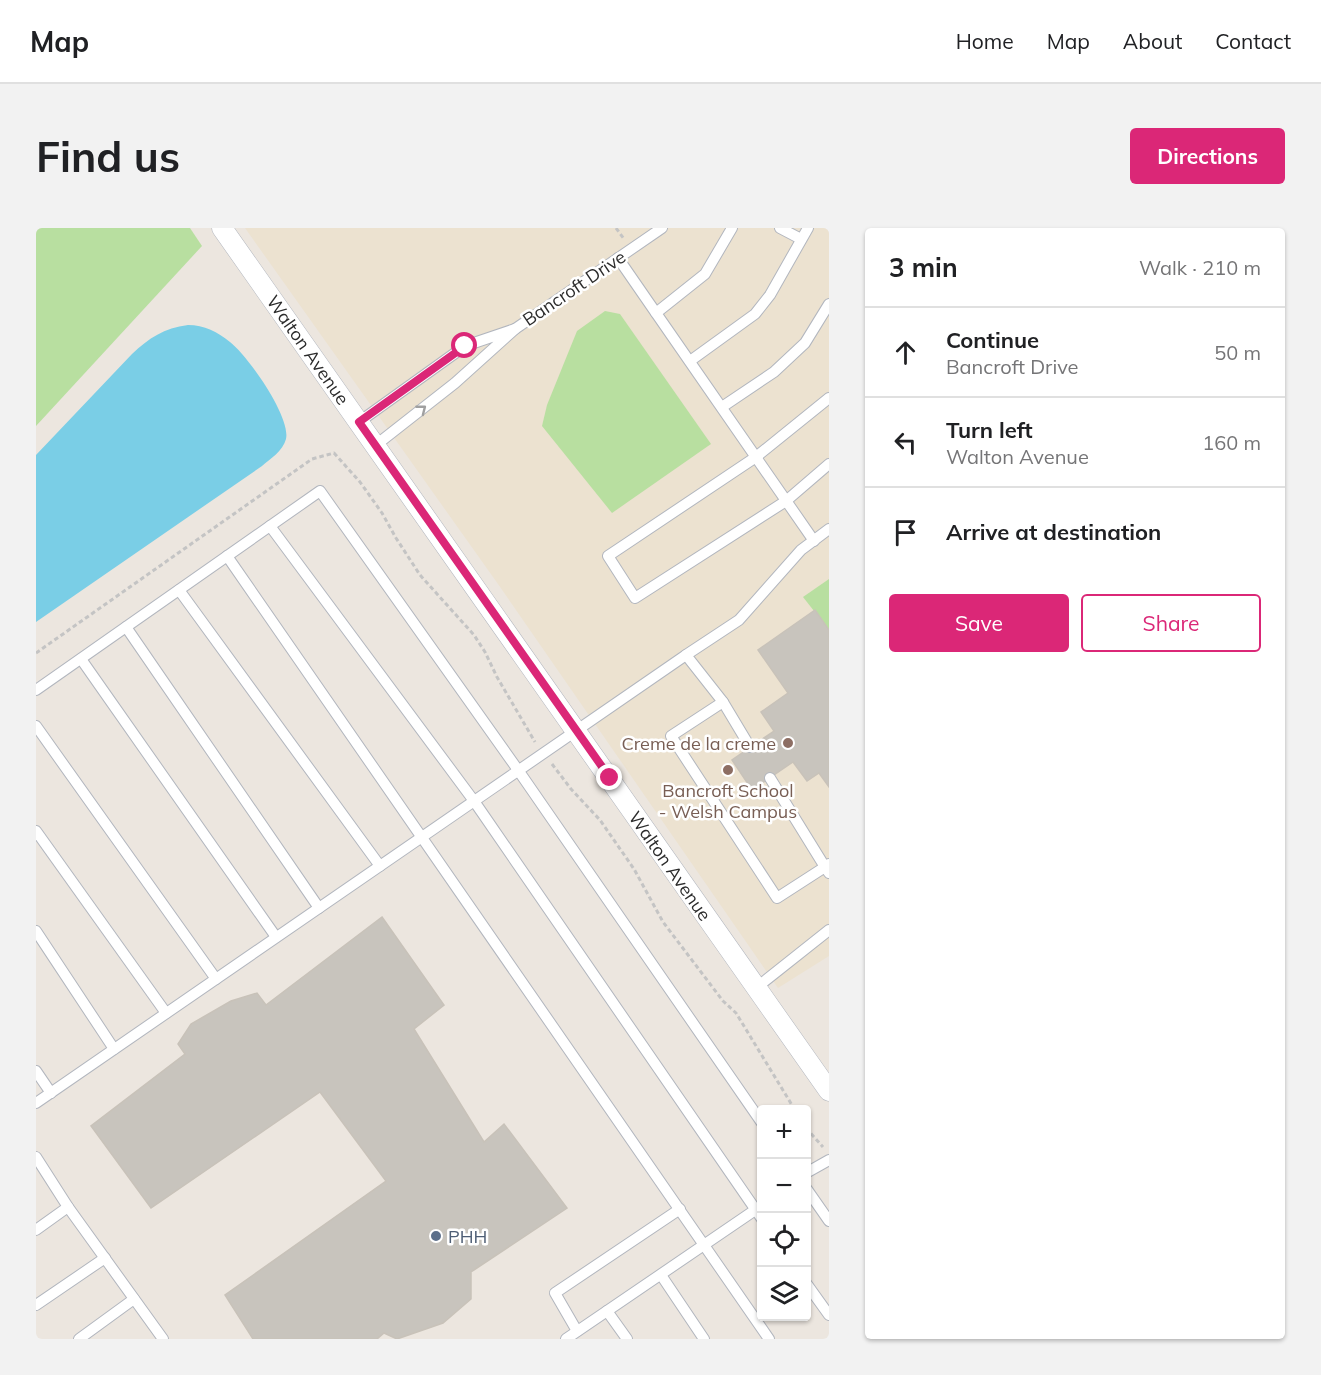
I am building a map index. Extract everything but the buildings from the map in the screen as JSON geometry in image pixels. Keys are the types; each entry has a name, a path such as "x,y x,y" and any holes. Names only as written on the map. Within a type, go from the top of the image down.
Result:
{"street":[{"name":"Walton Avenue","path":"222,228 829,1091"}],"lane":[{"name":"Bancroft Drive","path":"376,445 455,383 515,328 662,228"},
{"path":"656,313 705,274 732,228"},
{"path":"780,228 801,239"},
{"path":"690,361 756,314 770,295 808,228"},
{"path":"618,258 814,541"},
{"path":"722,407 774,372 805,343 829,304"},
{"name":"Bancroft Drive","path":"359,422 465,346 515,328"},
{"path":"829,398 756,458 608,556 635,598 786,501 829,464"},
{"path":"36,690 320,491 518,770 757,1116"},
{"path":"270,526 474,801 757,1208"},
{"path":"36,1103 739,620 801,550 829,529"},
{"path":"227,556 769,1339"},
{"path":"179,590 380,866"},
{"path":"126,627 319,908"},
{"path":"686,655 723,702 750,747"},
{"path":"81,659 276,937"},
{"path":"723,702 671,736 777,898 828,868 770,778"},
{"path":"36,726 216,979"},
{"path":"36,831 166,1013"},
{"path":"756,988 829,930"},
{"path":"36,931 114,1049"},
{"path":"36,1071 51,1093"},
{"path":"36,1157 68,1207 163,1339"},
{"path":"811,1171 829,1160"},
{"path":"811,1194 829,1221"},
{"path":"36,1229 68,1207"},
{"path":"680,1209 555,1293 570,1337 705,1245 758,1213"},
{"path":"36,1305 105,1258"},
{"path":"661,1275 704,1339"},
{"path":"811,1289 829,1315"},
{"path":"79,1339 134,1299"},
{"path":"607,1311 627,1339"}],"path":[{"path":"510,699 531,738 571,789 600,820 634,869 663,922 723,1001 736,1013 792,1105"},
{"path":"811,1133 824,1148"}],"shaded area":[{"name":"Bancroft School - Welsh Campus","path":"245,228 829,228 829,956 778,988 498,584"}],"green space":[{"path":"36,228 190,228 202,246 36,426"},
{"path":"605,311 620,314 711,444 612,513 542,426 547,405 577,331"},
{"path":"829,579 829,630 803,597"}],"water":[{"path":"188,325 205,328 221,335 247,360 267,388 282,417 286,439 282,447 262,466 36,622 36,455 138,348 164,331"}],"place":[{"name":"Creme de la creme","path":"788,743"},
{"name":"Bancroft School - Welsh Campus","path":"728,770"},
{"name":"PHH","path":"436,1236"}],"route":[{"path":"465,346 359,422 610,778"}]}
